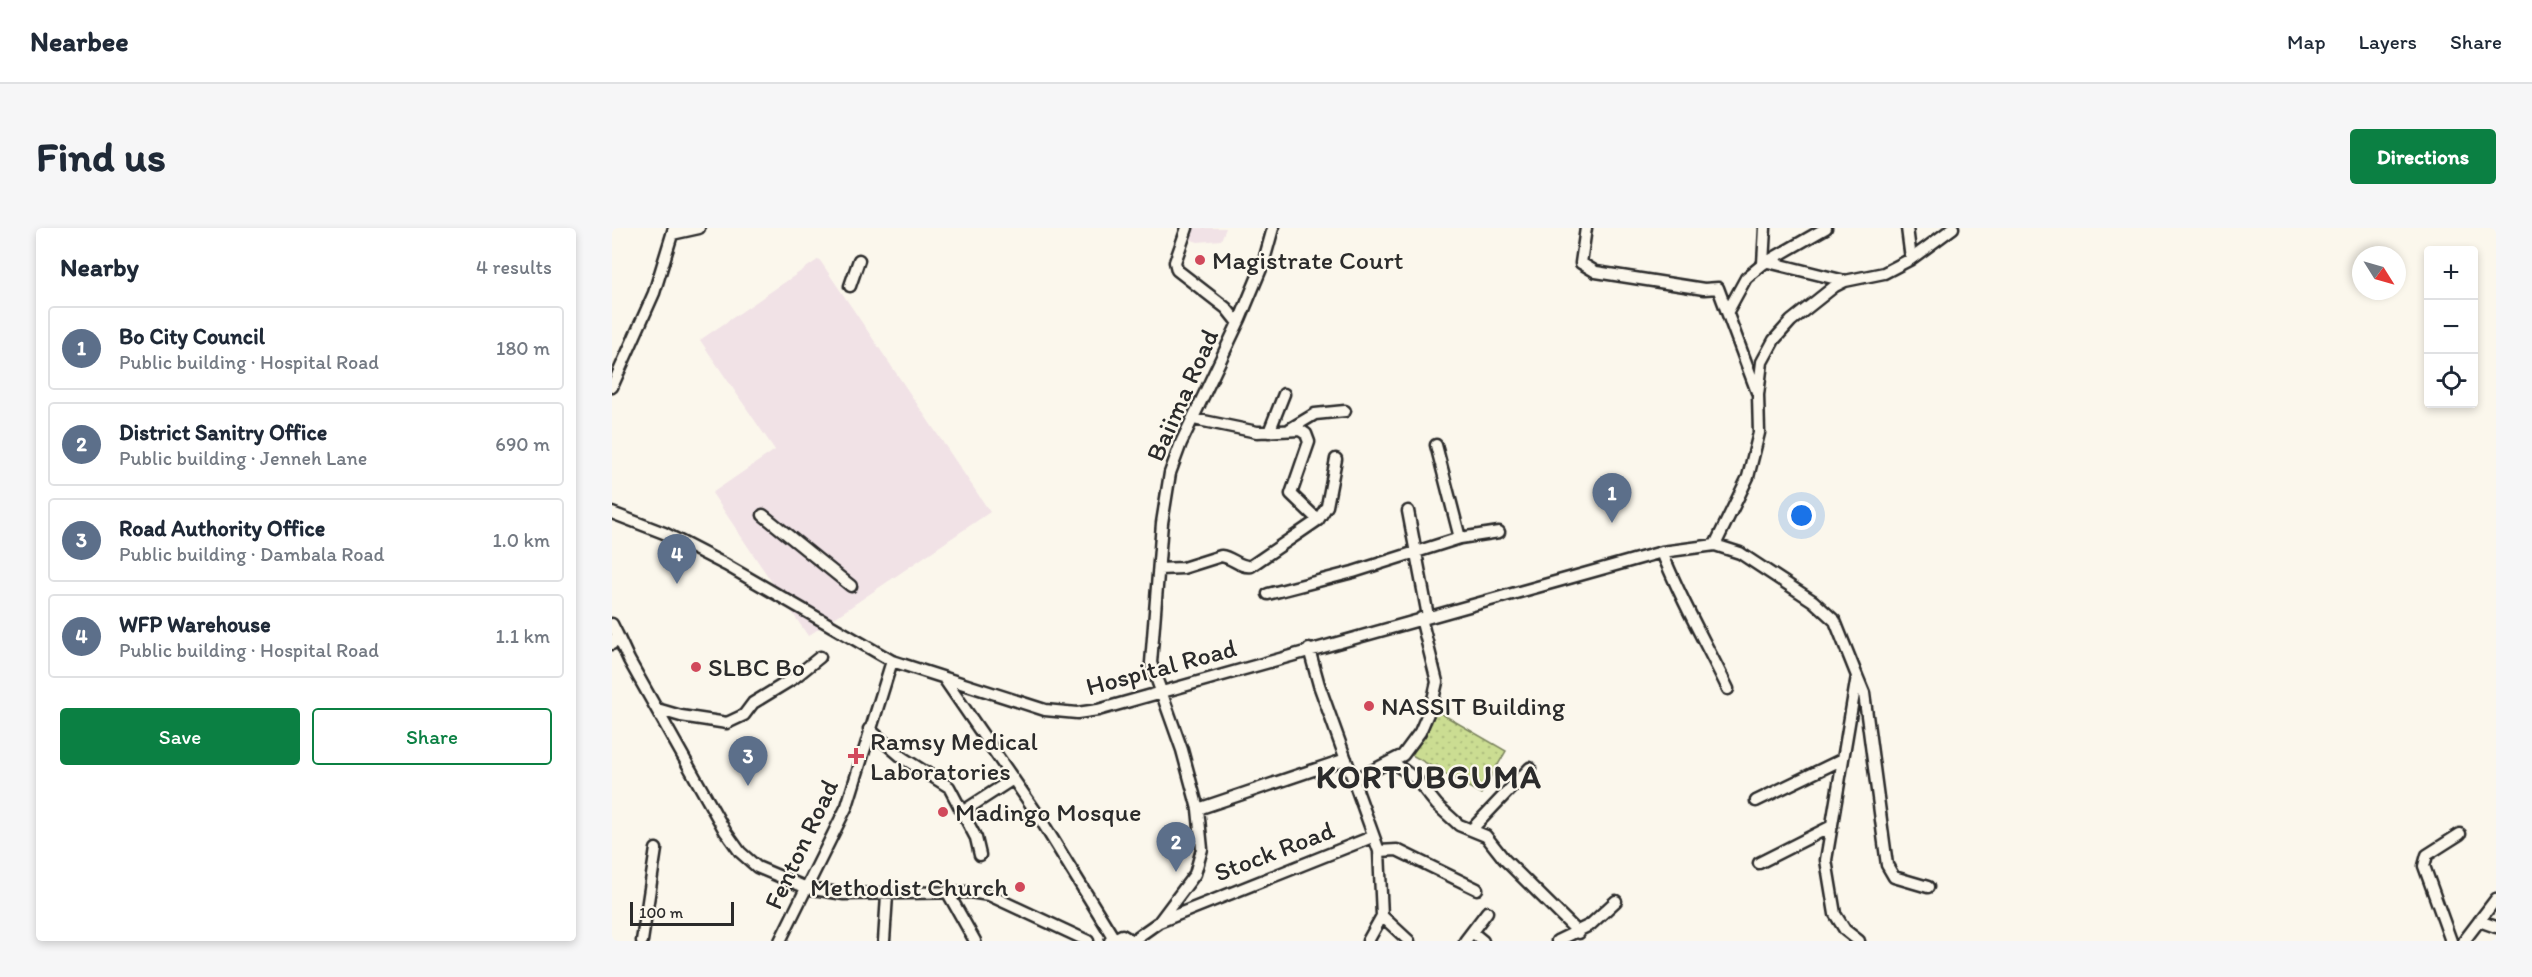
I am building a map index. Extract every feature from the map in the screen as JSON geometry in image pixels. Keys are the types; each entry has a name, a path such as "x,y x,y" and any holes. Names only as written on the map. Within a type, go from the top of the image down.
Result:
{"street":[{"path":"612,387 654,293 673,231 699,228"},
{"path":"1187,228 1175,262 1177,270 1226,308 1238,323"},
{"name":"Baiima Road","path":"1159,922 1180,896 1199,865 1202,849 1198,809 1163,692 1156,680 1151,663 1162,523 1170,473 1181,443 1238,323 1263,264 1273,228"},
{"path":"1586,228 1581,264 1596,272 1704,289 1718,288 1758,395"},
{"path":"1765,228 1765,263"},
{"path":"1728,311 1746,278 1765,263 1826,228"},
{"path":"1907,228 1911,259"},
{"path":"1765,263 1845,281 1884,273 1911,259 1953,228"},
{"path":"850,286 859,260"},
{"path":"1845,281 1791,321 1774,340 1762,362 1758,395 1759,433 1748,477 1715,545 1740,553 1813,601 1835,621 1864,693 1887,865 1894,877 1928,887"},
{"path":"1269,432 1284,394"},
{"path":"1289,429 1316,414 1345,411"},
{"path":"1194,419 1269,432 1300,430 1306,434 1309,442 1291,494 1318,519"},
{"path":"1436,445 1460,538"},
{"path":"1159,569 1184,568 1221,556 1228,557 1246,567 1251,566 1318,519 1327,506 1336,459"},
{"path":"1354,780 1403,755 1420,732 1432,704 1437,682 1424,617 1416,551 1408,511"},
{"name":"Hospital Road","path":"612,513 664,533 726,565 892,661 945,680 1045,710 1077,713 1098,711 1310,649 1662,552 1715,545"},
{"path":"763,515 851,586"},
{"path":"1268,594 1460,538 1498,532"},
{"path":"1662,552 1676,588 1701,632 1728,689"},
{"path":"612,644 614,627"},
{"path":"614,627 629,660 725,831 740,852 757,867 807,888 844,894 970,892 989,896 1075,938 1088,941"},
{"path":"612,649 629,660"},
{"path":"1310,649 1319,684 1372,837 1379,851 1382,916 1368,941"},
{"path":"657,709 681,716 727,723 744,715 753,703 794,678 820,657"},
{"name":"Fenton Road","path":"780,941 854,788 869,729 892,661"},
{"path":"1857,676 1826,860 1835,914 1845,930 1859,941"},
{"path":"945,680 1036,812 1110,940 1125,935 1132,941 1159,922"},
{"path":"869,729 903,758 949,787 976,838 980,855"},
{"path":"1198,809 1346,759"},
{"path":"1756,801 1843,759"},
{"path":"1391,761 1416,779 1437,805 1459,825 1486,836 1504,859 1579,933"},
{"path":"1472,829 1530,768"},
{"path":"962,812 1013,779"},
{"path":"1759,862 1832,826"},
{"path":"2451,941 2424,866 2427,855 2460,834"},
{"name":"Stock Road","path":"1159,922 1372,837"},
{"path":"642,941 656,849"},
{"path":"1379,851 1397,850 1477,890"},
{"path":"948,892 975,941"},
{"path":"884,941 887,895"},
{"path":"2464,941 2496,898"},
{"path":"1557,941 1579,933 1616,901"},
{"path":"1483,941 1468,937 1487,912"},
{"path":"1382,916 1409,941"},
{"path":"2479,921 2496,927"}],"shaded area":[{"path":"1189,228 1226,228 1221,240 1198,242 1186,238"},
{"path":"819,259 990,512 808,636 712,493 775,450 700,340"}],"green space":[{"path":"1435,710 1506,751 1481,794 1410,754"}],"place":[{"name":"Magistrate Court","path":"1200,260"},
{"name":"Bo City Council","path":"1612,523"},
{"name":"WFP Warehouse","path":"677,584"},
{"name":"SLBC Bo","path":"696,667"},
{"name":"NASSIT Building","path":"1369,706"},
{"name":"Ramsy Medical Laboratories","path":"856,756"},
{"name":"Road Authority Office","path":"748,786"},
{"name":"Madingo Mosque","path":"943,812"},
{"name":"District Sanitry Office","path":"1176,872"},
{"name":"Methodist Church","path":"1020,887"}],"district":[{"name":"KORTUBGUMA","path":"1429,777"}]}
